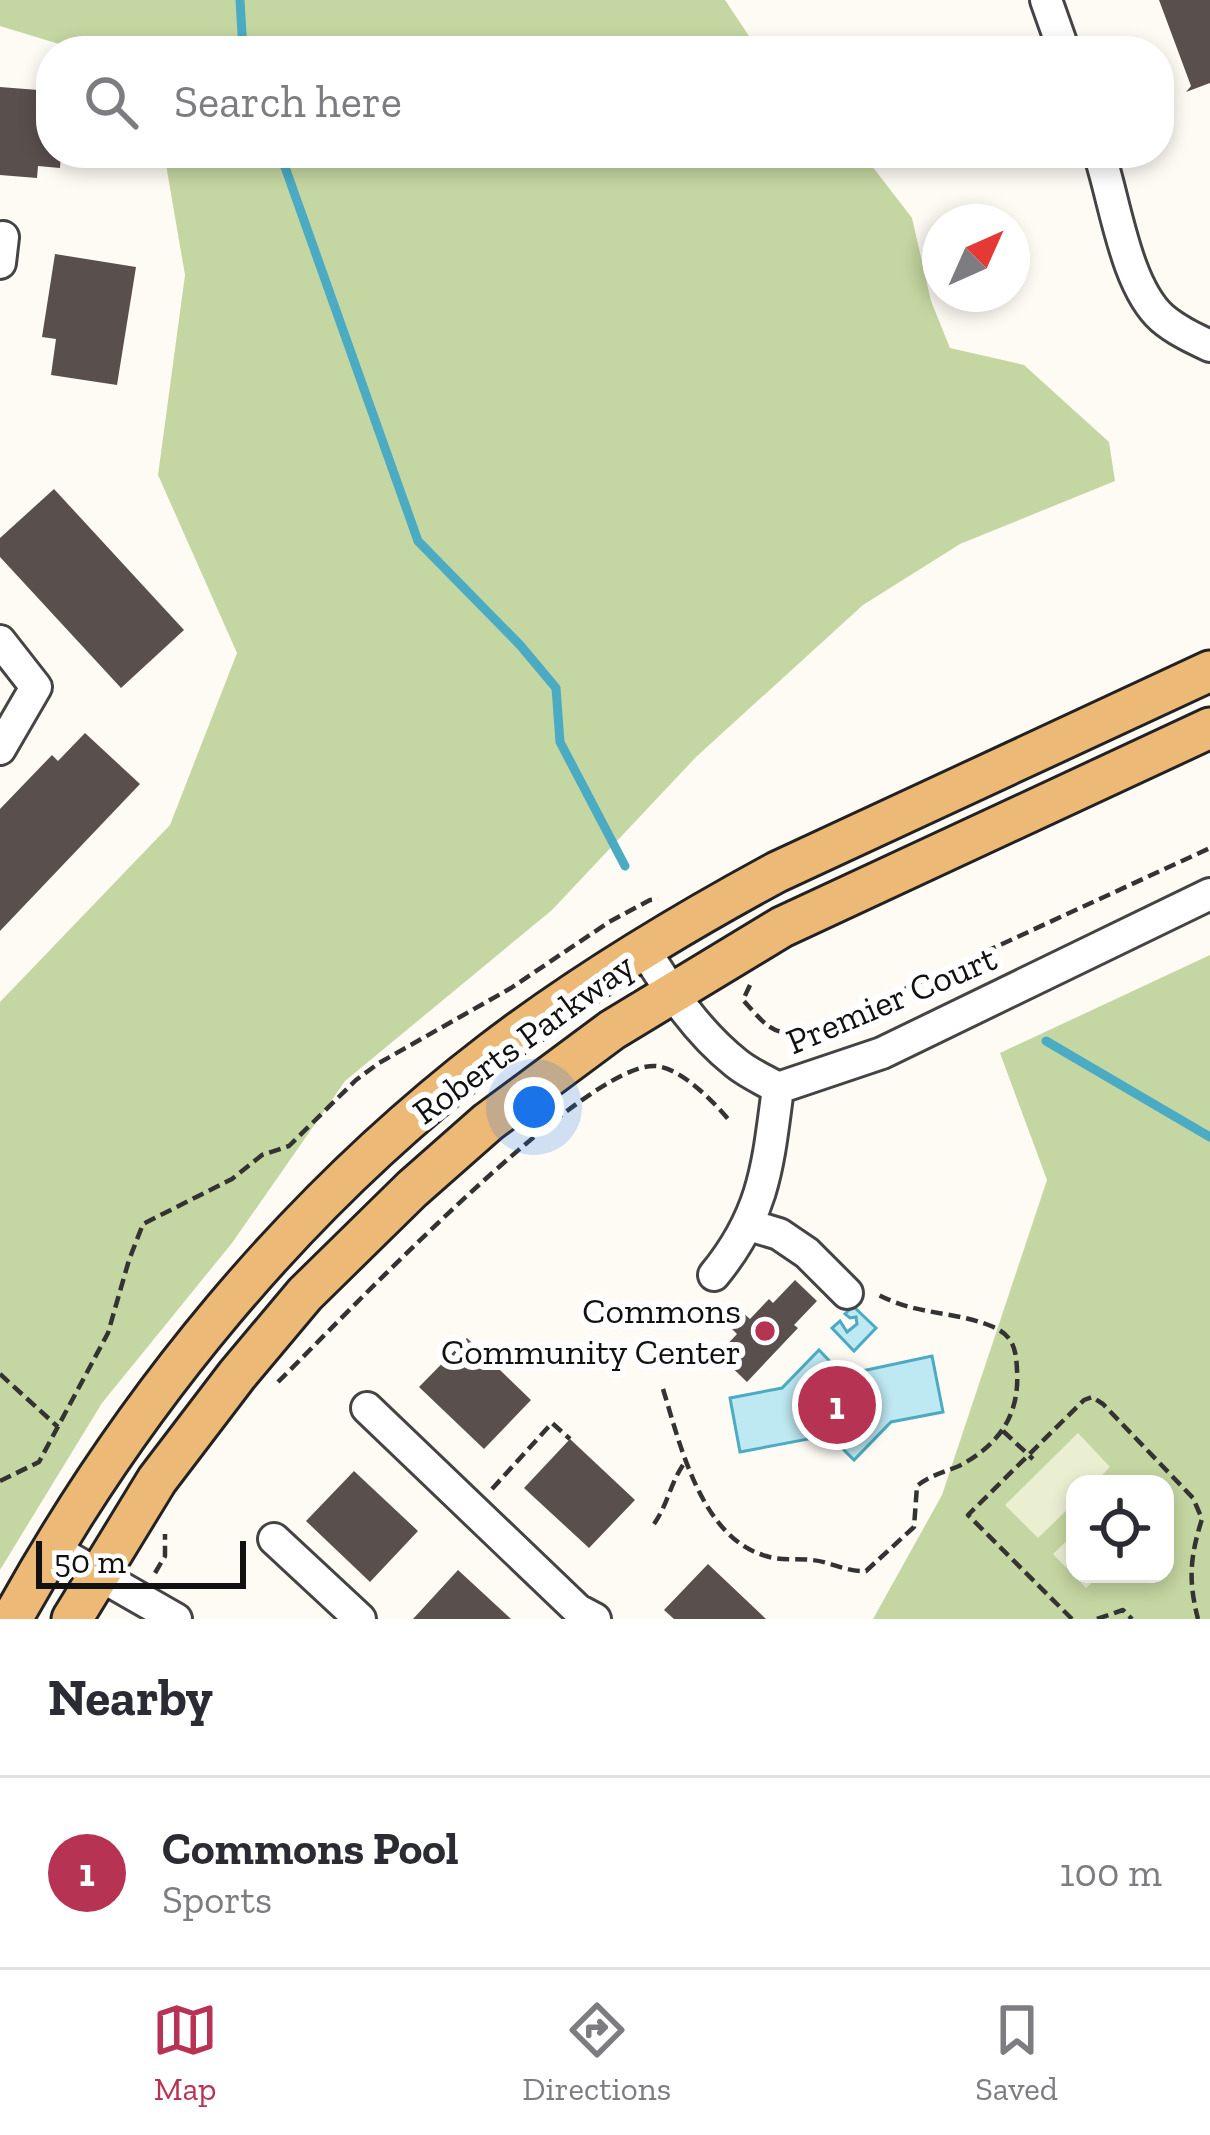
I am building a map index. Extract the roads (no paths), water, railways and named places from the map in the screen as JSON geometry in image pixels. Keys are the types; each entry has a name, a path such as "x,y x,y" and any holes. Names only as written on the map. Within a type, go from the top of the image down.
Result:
{"main road":[{"name":"Roberts Parkway","path":"12,1619 79,1503 169,1375 282,1244 411,1120 491,1053 570,995 777,872 1210,671"},
{"name":"Roberts Parkway","path":"72,1619 157,1480 237,1375 305,1294 488,1122 612,1030 782,927 1210,728"}],"street":[{"path":"1046,0 1059,36"},
{"path":"1103,168 1144,296 1173,327 1210,346"},
{"path":"0,238 0,263"},
{"path":"0,641 36,687 0,749"},
{"name":"Premier Court","path":"644,949 704,1033 739,1066 778,1088 882,1053 1210,894"},
{"path":"714,1275 749,1225 760,1195 778,1088"},
{"path":"749,1225 779,1234 807,1253 839,1285"},
{"path":"367,1408 578,1610 595,1619"},
{"path":"274,1539 360,1619"},
{"path":"52,1547 176,1619"}],"water":[{"path":"853,1306 876,1328 854,1351 832,1328 840,1321 847,1332 857,1324 856,1317 845,1314"},
{"path":"819,1350 843,1375 932,1356 943,1412 891,1422 854,1460 829,1435 740,1452 730,1398 782,1388"}],"waterway":[{"path":"240,0 242,36"},
{"path":"285,168 418,541 556,688 560,742 625,866"},
{"path":"1046,1041 1210,1137"}],"place":[{"name":"Commons Community Center","path":"765,1331"},
{"name":"Commons Pool","path":"837,1405"}]}
